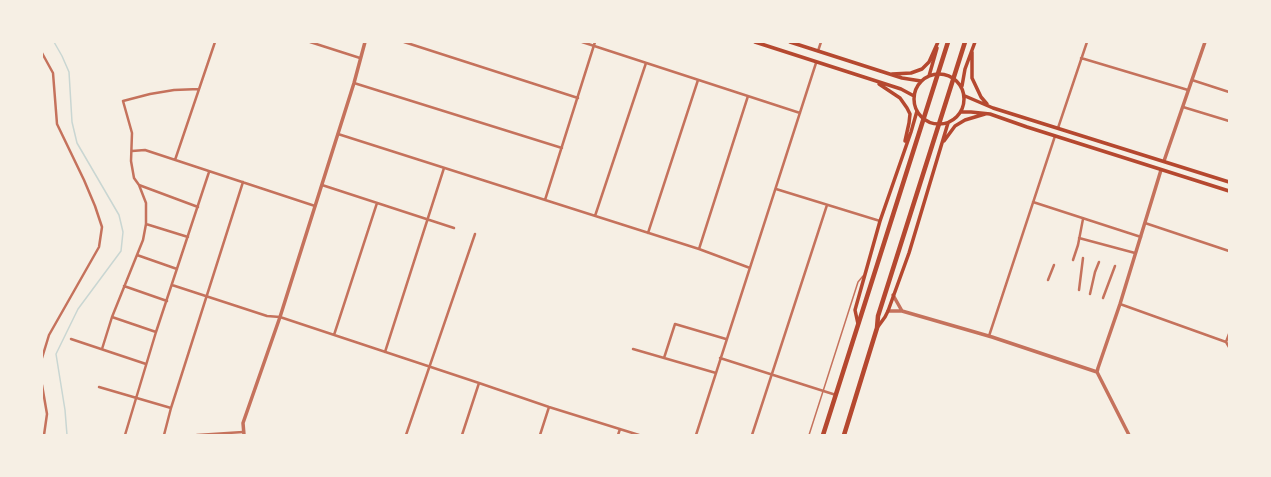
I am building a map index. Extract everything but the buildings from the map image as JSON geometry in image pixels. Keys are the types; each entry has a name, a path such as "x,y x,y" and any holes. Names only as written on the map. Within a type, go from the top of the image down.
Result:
{"highway":[{"path":"823,435 948,42"},
{"path":"844,435 877,328 878,316 965,42"}],"main road":[{"path":"755,42 901,89 914,96"},
{"path":"790,42 817,52 902,78 921,81"},
{"path":"889,74 911,73 922,69 929,62 939,42"},
{"path":"929,76 939,42"},
{"path":"962,86 965,69 975,42"},
{"path":"972,52 972,78 981,97 989,106"},
{"path":"936,74 944,74 957,80 962,86 965,96 965,104 962,112 956,119 942,125 930,123 924,120 914,104 914,96 921,81 936,74"},
{"path":"874,80 900,98 910,114 909,130 895,177"},
{"path":"965,96 989,106 1229,182"},
{"path":"858,326 855,310 880,222 917,111"},
{"path":"962,112 986,114 1229,191"},
{"path":"942,145 955,126 964,120 986,114"},
{"path":"877,328 888,311 909,253 948,123"}],"street":[{"path":"175,160 215,42"},
{"path":"310,42 360,58"},
{"path":"197,435 243,434 243,424 280,317 354,83 365,42"},
{"path":"404,42 578,98"},
{"path":"582,42 594,44 646,63 800,113"},
{"path":"817,52 821,42"},
{"path":"1058,128 1087,42"},
{"path":"1164,161 1204,42"},
{"path":"545,200 594,44"},
{"path":"42,53 53,73 57,124 84,180 102,227 99,247 49,335 42,358"},
{"path":"1081,58 1189,90"},
{"path":"696,435 816,62"},
{"path":"595,216 646,63"},
{"path":"648,233 698,80"},
{"path":"1192,80 1229,92"},
{"path":"354,83 562,148"},
{"path":"102,349 112,317 143,240 146,224 146,203 139,185 134,178 131,162 132,133 123,101 174,90 199,89"},
{"path":"699,249 748,96"},
{"path":"1183,107 1229,121"},
{"path":"338,134 699,249 750,268"},
{"path":"988,336 1055,136"},
{"path":"132,151 145,150 315,206"},
{"path":"385,352 444,168"},
{"path":"1129,435 1097,372 1136,254 1161,170"},
{"path":"124,435 156,332 209,172"},
{"path":"164,435 171,408 243,182"},
{"path":"139,185 198,207"},
{"path":"322,185 454,228"},
{"path":"776,189 880,222"},
{"path":"1033,202 1141,237"},
{"path":"334,335 377,203"},
{"path":"752,435 827,205"},
{"path":"1074,260 1083,219"},
{"path":"146,224 188,237"},
{"path":"1145,224 1229,251"},
{"path":"406,435 476,234"},
{"path":"1079,238 1136,254"},
{"path":"137,256 177,269"},
{"path":"1079,290 1083,258"},
{"path":"1090,294 1099,262"},
{"path":"1048,280 1054,265"},
{"path":"1103,298 1115,266"},
{"path":"172,285 268,316 280,317 549,407 639,435"},
{"path":"124,286 167,301"},
{"path":"893,295 902,311"},
{"path":"1120,304 1226,342 1229,347"},
{"path":"888,311 902,311 988,336 1097,372"},
{"path":"112,317 156,332"},
{"path":"664,358 675,324 726,339"},
{"path":"1226,342 1229,334"},
{"path":"71,339 146,364"},
{"path":"633,349 716,373"},
{"path":"720,358 836,395"},
{"path":"462,435 479,383"},
{"path":"42,385 47,414 44,435"},
{"path":"98,387 171,408"},
{"path":"540,435 549,407"},
{"path":"618,435 620,429"}],"lane":[{"path":"809,435 858,282 866,274"}],"waterway":[{"path":"54,42 69,72 72,122 77,143 119,215 123,232 121,251 78,309 56,354 65,410 67,435"}]}
